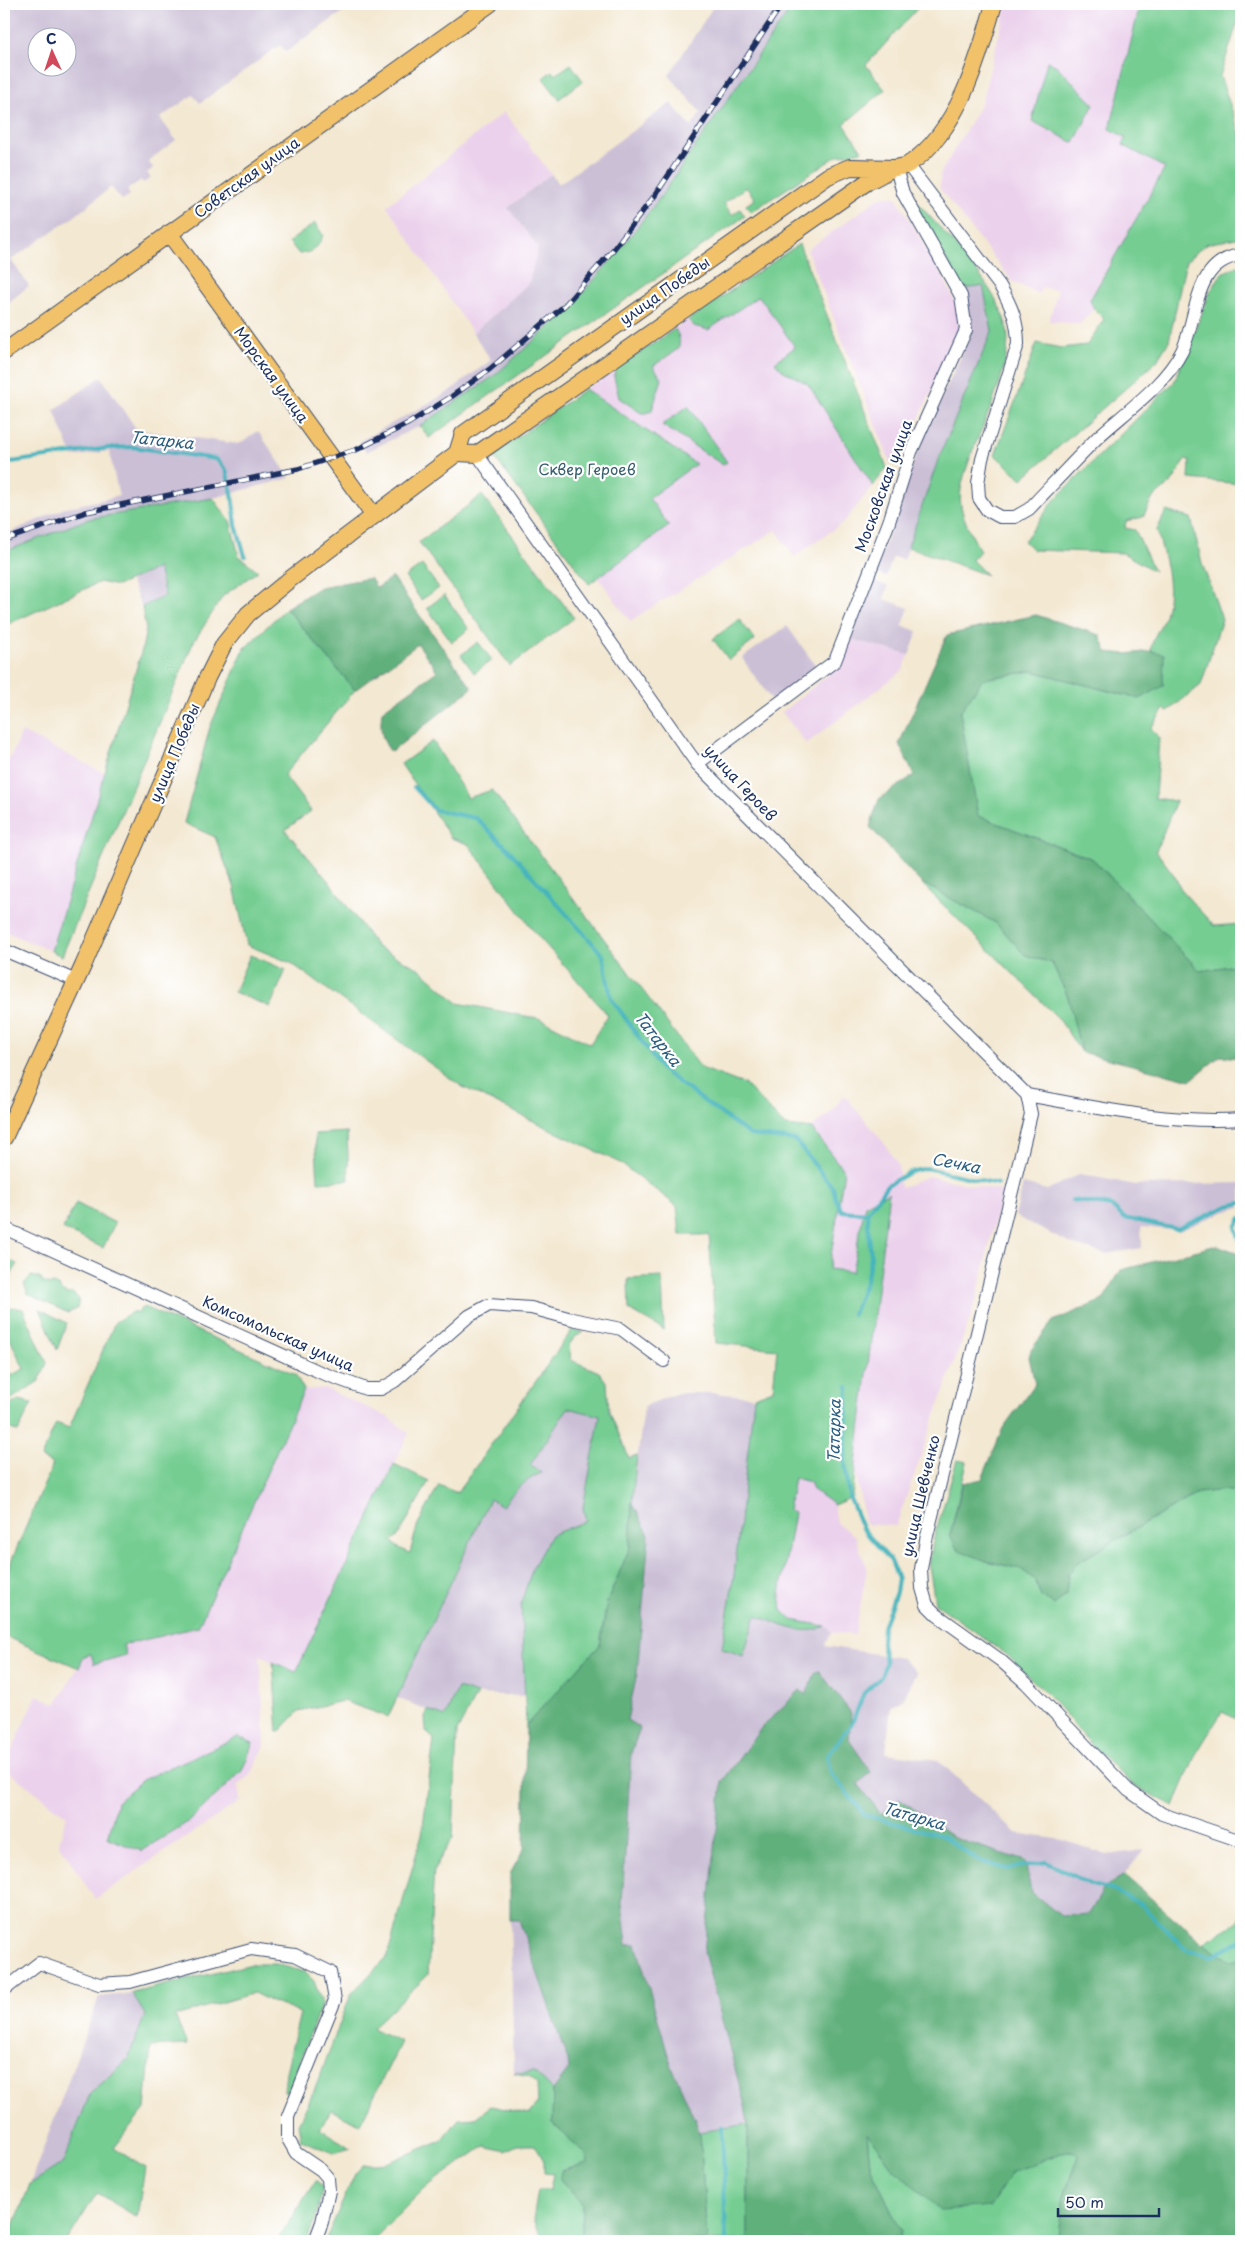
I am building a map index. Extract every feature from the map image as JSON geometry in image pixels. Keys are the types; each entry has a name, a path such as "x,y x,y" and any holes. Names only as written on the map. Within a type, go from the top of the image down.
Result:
{"main road":[{"name":"Советская улица","path":"4,352 490,4"},
{"name":"улица Победы","path":"477,454 867,182 902,166 927,148 944,126 963,94 979,56 994,4"},
{"name":"улица Победы","path":"4,1138 76,981 207,678 224,644 248,614 457,453 463,434 828,176 850,167 902,166"},
{"name":"Морская улица","path":"169,233 374,516"},
{"path":"457,453 477,454"}],"street":[{"path":"902,166 1000,286 1012,306 1018,326 1018,344 982,459 978,483 979,498 988,510 1000,517 1015,517 1028,510 1096,439 1169,372 1182,351 1202,285 1212,268 1236,256"},
{"name":"Московская улица","path":"697,764 835,662 889,522 911,452 966,330 960,296 903,193 902,166"},
{"name":"улица Героев","path":"477,454 697,764 1027,1095"},
{"path":"4,950 76,981"},
{"path":"1027,1095 1144,1116 1218,1121 1241,1119"},
{"name":"улица Шевченко","path":"1027,1095 1031,1114 926,1540 921,1569 922,1588 927,1604 937,1615 1000,1660 1026,1683 1128,1790 1162,1814 1241,1841"},
{"name":"Комсомольская улица","path":"4,1228 322,1373 366,1389 382,1389 469,1316 489,1305 531,1308 621,1329 664,1361"},
{"path":"4,1990 40,1963 99,1984 130,1982 251,1950 295,1955 330,1972 335,2000 288,2116 288,2139 296,2154 322,2170 328,2178 329,2191 322,2222 315,2241"}],"shaded area":[{"path":"4,4 354,4 286,52 280,45 200,103 193,95 160,118 176,140 148,161 153,168 147,173 151,178 143,183 141,180 127,190 130,195 122,200 111,187 75,216 11,260 29,286 4,306"},
{"path":"715,4 794,4 659,199 615,256 566,312 494,376 420,426 366,452 360,441 447,393 491,360 473,333 529,283 538,247 508,208 551,174 559,184 671,103 691,127 701,113 669,75"},
{"path":"1007,4 1140,4 1110,129 1126,138 1123,145 1165,168 1090,300 1094,309 1080,324 1049,321 1058,290 1041,287 1039,294 1013,282 940,189 940,174 981,104"},
{"path":"504,112 551,174 508,208 538,247 529,283 473,333 387,206"},
{"path":"882,196 896,197 944,279 955,301 960,332 897,464 891,464 807,250"},
{"path":"799,244 887,468 844,522 794,557 776,530 630,621 598,577 669,526 649,498 695,464 585,389"},
{"path":"983,285 992,331 938,460 904,560 893,557 886,577 875,573 917,453 971,334 963,289"},
{"path":"101,377 137,430 239,444 258,431 290,478 213,498 88,519 4,552 4,535 65,508 119,496 109,451 73,457 54,410"},
{"path":"159,567 165,596 142,607 130,581"},
{"path":"872,581 888,586 884,599 909,608 902,626 918,631 909,655 851,639"},
{"path":"787,626 816,666 772,701 742,658"},
{"path":"851,639 909,655 903,670 806,744 782,712 844,662"},
{"path":"22,732 106,774 51,951 4,931 4,771"},
{"path":"844,1095 884,1143 898,1165 901,1188 928,1176 1002,1191 976,1301 896,1526 865,1524 802,1135 831,1113"},
{"path":"1080,1174 1135,1185 1241,1183 1241,1207 1179,1231 1141,1227 1142,1248 1106,1254 1071,1244 1015,1216 1023,1184 1047,1190"},
{"path":"324,1388 388,1417 409,1433 296,1673 260,1656 265,1746 250,1775 238,1785 240,1801 95,1899 59,1843 67,1816 4,1768 37,1695 56,1704 84,1656 91,1654 94,1664 126,1654 123,1646 198,1627 304,1390"},
{"path":"678,1393 715,1393 754,1397 734,1576 722,1648 743,1656 756,1615 791,1628 808,1630 825,1626 832,1632 825,1646 902,1658 917,1673 902,1701 891,1706 886,1753 938,1760 1016,1833 1063,1840 1107,1855 1144,1850 1124,1875 1105,1887 1089,1914 1061,1916 1031,1892 1024,1861 954,1838 900,1799 881,1814 858,1784 871,1772 848,1740 851,1713 816,1672 806,1695 800,1690 762,1727 722,1782 748,2124 700,2132 671,2064 636,1944 627,1946 622,1903 631,1753 640,1728 627,1720 637,1674 649,1535 632,1502 644,1406"},
{"path":"568,1408 601,1416 583,1508 586,1521 551,1535 521,1603 526,1696 477,1694 458,1688 445,1717 397,1698 490,1499 503,1506 511,1494 524,1481 541,1473 530,1465"},
{"path":"794,1478 810,1482 813,1490 834,1505 837,1523 855,1536 867,1568 855,1635 832,1632 825,1626 792,1620 782,1610 780,1595 794,1513 788,1510"},
{"path":"519,1919 568,2061 569,2069 553,2090 534,2072 514,2073 510,1920"},
{"path":"132,1993 145,2015 128,2059 90,2094 63,2163 30,2184 99,1997"}],"green space":[{"path":"794,4 918,4 917,9 866,65 885,90 844,124 862,151 837,156 751,212 746,205 755,199 746,187 724,203 732,215 740,209 745,216 429,438 420,426 494,376 566,312 615,256 659,199"},
{"path":"1140,4 1167,4 1184,8 1187,4 1241,4 1241,13 1220,76 1241,136 1241,237 1206,244 1186,261 1169,341 1157,361 1022,479 995,455 1037,343 1061,348 1087,345 1104,319 1094,309 1090,300 1165,168 1123,145 1126,138 1110,129"},
{"path":"1047,61 1057,66 1094,104 1074,143 1032,121"},
{"path":"571,64 583,81 559,99 543,78 552,71 555,75"},
{"path":"913,201 917,202 968,260 991,292 1006,324 1008,339 1002,373 990,410 970,458 960,494 964,518 980,551 972,560 987,575 908,547 938,460 992,331 983,286 963,289"},
{"path":"315,223 323,235 319,243 311,251 299,254 289,242"},
{"path":"799,244 887,468 873,486 808,384 782,370 775,362 795,347 759,296 708,330 694,326 688,320"},
{"path":"1240,265 1241,484 1189,479 1190,460 1185,460 1173,481 1152,499 1143,517 1126,521 1125,528 1135,530 1154,571 1123,553 1033,550 1024,541 1056,498 1174,382 1211,290 1222,273"},
{"path":"675,329 679,339 678,349 653,366 662,379 652,410 647,413 641,413 619,398 614,377 616,368"},
{"name":"Сквер Героев","path":"585,389 696,464 649,498 669,526 589,584 493,455"},
{"path":"688,406 727,462 723,465 662,425"},
{"path":"482,495 574,618 510,666 419,542"},
{"path":"213,498 230,521 239,556 258,571 223,596 193,643 62,956 51,951 142,650 146,629 142,607 165,596 158,568 117,586 100,582 4,626 4,552 88,519"},
{"path":"1166,511 1191,518 1202,563 1222,619 1201,685 1168,711 1164,709 1151,728 1159,738 1155,798 1176,801 1156,851 1174,875 1182,891 1214,926 1241,924 1241,964 1200,971 1093,859 978,816 960,712 983,679 1032,671 1139,699 1164,655 1151,651 1153,641 1168,604 1167,572 1157,530"},
{"path":"422,565 439,588 421,600 405,577"},
{"path":"392,577 472,688 391,752 382,732 382,711 437,671 418,644 355,690 286,608 320,587 370,578 377,588"},
{"path":"444,595 469,629 452,642 427,608"},
{"path":"286,608 355,690 284,775 311,811 285,830 331,884 377,947 420,969 458,1003 541,1019 590,1044 608,1015 537,935 468,844 451,838 401,764 433,741 468,798 492,790 701,1068 746,1085 785,1126 812,1129 844,1171 829,1269 852,1272 865,1205 889,1192 852,1497 834,1505 813,1490 810,1482 794,1478 788,1510 794,1513 780,1594 782,1610 792,1620 825,1626 817,1629 799,1630 756,1615 743,1656 722,1648 734,1576 754,1397 773,1390 777,1349 716,1343 709,1235 680,1235 677,1206 620,1163 461,1086 291,963 247,945 234,886 215,837 184,823 210,727 244,649"},
{"path":"1036,615 1100,635 1107,652 1126,654 1151,651 1164,654 1163,686 1140,699 1032,671 983,679 960,712 978,816 1093,859 1200,971 1241,964 1241,1058 1220,1056 1191,1080 1081,1052 1068,997 1052,963 1025,955 996,923 920,882 870,827 879,799 914,775 899,744 947,635"},
{"path":"739,619 755,640 729,660 713,639"},
{"path":"478,642 492,660 474,673 461,655"},
{"path":"920,882 996,923 1025,955 1052,963 1068,997 1081,1052 1059,1019"},
{"path":"250,955 286,970 270,1007 234,992"},
{"path":"347,1132 349,1180 318,1182 315,1134"},
{"path":"76,1203 115,1223 103,1248 63,1229"},
{"path":"1217,1245 1241,1254 1241,1493 1224,1490 1198,1493 1078,1562 1068,1574 1066,1595 1054,1605 1041,1597 1035,1580 1021,1569 986,1561 957,1549 950,1535 963,1483 982,1479 1003,1428 1035,1384 1029,1357 1031,1350 1053,1321 1103,1300 1121,1270"},
{"path":"4,1258 17,1264 7,1284 4,1282"},
{"path":"31,1276 41,1278 42,1282 50,1285 53,1284 68,1294 72,1293 79,1299 77,1309 68,1313 28,1294 24,1284"},
{"path":"662,1277 664,1330 629,1310 628,1279"},
{"path":"12,1307 23,1309 47,1363 39,1381 4,1404 4,1379 24,1369 4,1326 4,1311"},
{"path":"144,1307 295,1374 304,1390 198,1627 123,1645 126,1655 94,1664 91,1654 84,1656 79,1668 4,1636 4,1578 53,1464 41,1458 56,1423 69,1428 115,1322"},
{"path":"40,1309 67,1323 57,1350"},
{"path":"572,1330 584,1332 575,1337 569,1345 571,1360 599,1372 607,1383 609,1411 629,1458 637,1455 630,1547 607,1602 600,1645 526,1725 521,1603 533,1567 551,1535 586,1521 583,1508 600,1416 568,1408 530,1465 541,1473 520,1486 503,1506 490,1499 388,1717 343,1701 299,1711 278,1733 273,1662 296,1672 394,1464 429,1481 399,1535 392,1541 397,1547 410,1553 417,1527 439,1485 457,1493"},
{"path":"18,1400 32,1403 18,1432 4,1426 4,1409"},
{"path":"957,1460 967,1462 950,1535 986,1561 1021,1569 1035,1580 1041,1597 1066,1595 1068,1574 1078,1562 1198,1493 1224,1490 1241,1493 1241,1721 1222,1712 1196,1754 1174,1806 1134,1786 1087,1740 1052,1699 1006,1654 935,1603 929,1566 933,1541"},
{"path":"632,1502 649,1535 637,1674 627,1720 640,1728 631,1753 622,1903 627,1945 636,1944 671,2064 700,2132 707,2241 582,2241 582,2204 560,2179 561,2171 587,2163 586,2154 552,2123 553,2090 569,2069 568,2061 519,1920 510,1920 510,1874 524,1849 526,1725 600,1645 607,1602 630,1547"},
{"path":"816,1672 820,1672 851,1713 849,1740 871,1772 858,1784 881,1814 900,1799 954,1838 1025,1861 1031,1892 1061,1916 1089,1914 1105,1887 1124,1875 1203,1943 1231,1961 1241,1959 1241,2241 1057,2241 1064,2196 1078,2156 1073,2151 1066,2151 1012,2172 990,2206 941,2210 892,2167 867,2133 870,2166 901,2231 897,2241 748,2241 748,2124 745,2106 704,1952 722,1782 762,1727 800,1690 806,1695"},
{"path":"458,1688 477,1694 457,1732 453,1838 434,1869 428,1975 372,2028 401,2042 360,2124 331,2110 320,2129 351,2148 334,2153 301,2140 298,2124 315,2089 351,1994 387,1957 422,1834 434,1739 426,1732 425,1717 428,1710 445,1717"},
{"path":"238,1737 253,1743 242,1771 188,1822 141,1851 108,1838 117,1802 142,1780"},
{"path":"1241,1917 1241,1959 1231,1961 1203,1943 1236,1923"},
{"path":"252,1964 276,1964 305,1972 314,1981 322,2003 288,2092 284,2091 286,2072 300,2013 254,1993 175,2016 187,2045 151,2047 145,2109 114,2148 145,2168 137,2217 97,2193 67,2241 8,2241 30,2184 63,2163 90,2094 128,2059 145,2015 132,1993"},
{"path":"534,2072 553,2090 552,2123 586,2154 587,2163 561,2171 560,2179 582,2204 582,2241 545,2241 533,2221 538,2190 550,2190 553,2174 544,2173 544,2161 535,2145 517,2145 505,2151 485,2146 425,2188 372,2241 325,2241 355,2174 363,2165 387,2163 442,2140 459,2119 475,2118 491,2106 529,2114 538,2103 537,2084 529,2076 514,2073"},
{"path":"748,2124 748,2241 707,2241 700,2132"},
{"path":"867,2132 892,2167 990,2206 1012,2172 1066,2151 1073,2151 1078,2156 1064,2196 1057,2241 897,2241 901,2231 870,2166"},
{"path":"316,2180 323,2188 315,2221 306,2241 277,2241"}],"waterway":[{"name":"Татарка","path":"4,463 108,448 133,447 216,459 226,470 232,493 236,525 245,556"},
{"name":"Татарка","path":"414,787 435,810 476,818 509,850 603,955 611,998 662,1070 750,1135 795,1140 833,1188 836,1200 842,1211 867,1213"},
{"name":"Сечка","path":"867,1213 887,1185 910,1172 926,1168 998,1184"},
{"name":"Сечка","path":"1072,1200 1111,1206 1124,1218 1177,1229 1228,1206 1241,1203"},
{"name":"Татарка","path":"853,1314 866,1281 871,1257 867,1213"},
{"name":"Сечка","path":"1241,1218 1236,1227 1241,1246"},
{"name":"Татарка","path":"848,1387 845,1462 849,1496 862,1528 891,1561 898,1579 896,1592 883,1627 882,1643 886,1663 880,1678 864,1693 852,1723 827,1756 831,1773 865,1815 943,1836 977,1860 1006,1869 1046,1862 1092,1885 1112,1890 1141,1904 1185,1949 1211,1956 1241,1940"},
{"path":"722,2127 726,2241"}],"railway":[{"path":"4,540 86,512 298,469 358,449 409,423 451,397 490,369 565,305 612,251 656,194 782,4"}]}
